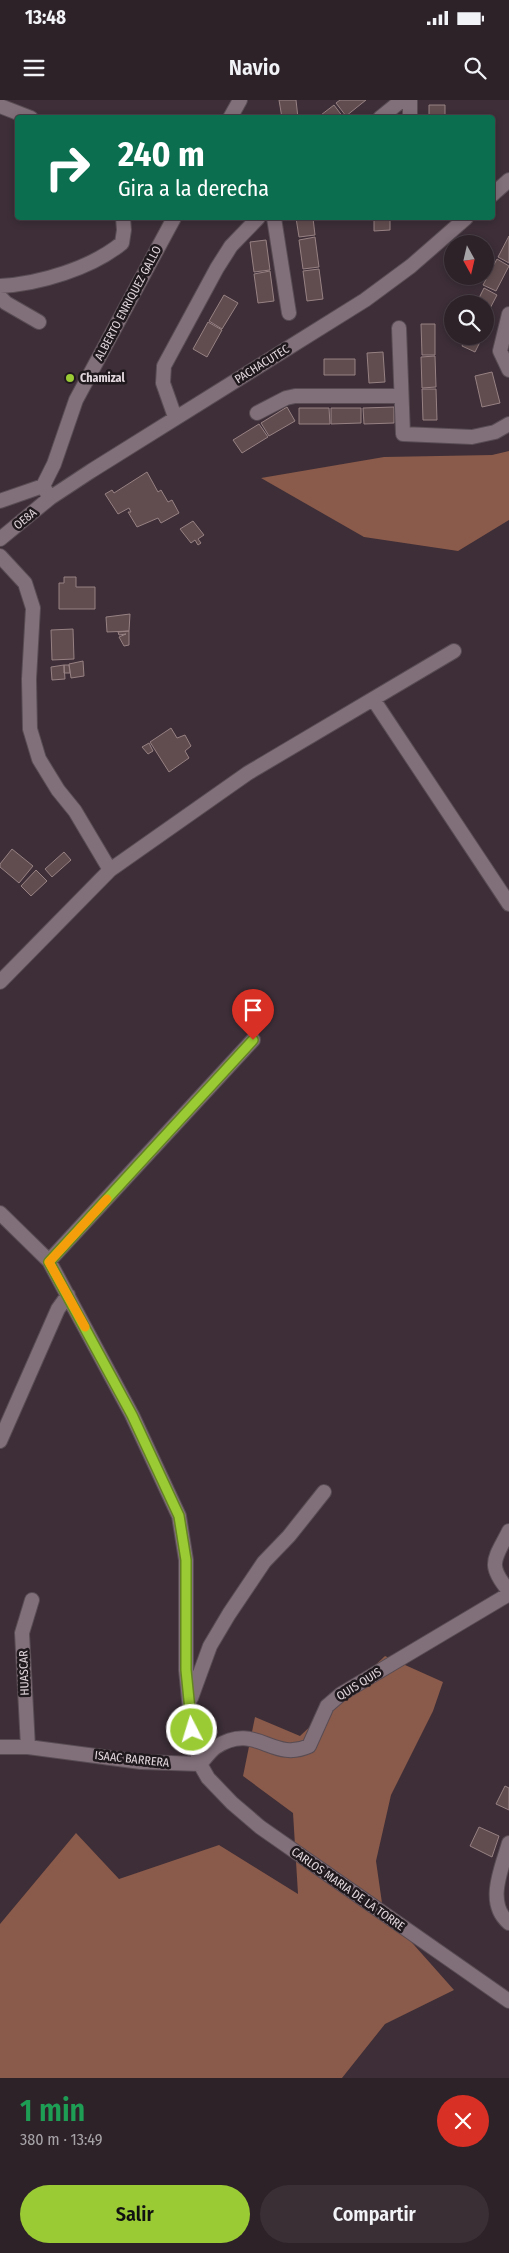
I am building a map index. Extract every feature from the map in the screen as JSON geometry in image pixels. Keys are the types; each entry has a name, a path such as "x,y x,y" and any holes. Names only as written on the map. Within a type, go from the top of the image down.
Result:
{"street":[{"path":"232,115 240,100"},
{"path":"384,115 402,100"},
{"path":"410,100 410,115"},
{"path":"0,106 23,115"},
{"path":"495,192 509,180"},
{"path":"0,286 23,285 62,273 112,251 122,243 123,220"},
{"name":"ALBERTO ENRIQUEZ GALLO","path":"46,492 76,400 173,220"},
{"path":"175,417 163,383 164,366 216,268 232,246 256,220"},
{"path":"274,220 289,313"},
{"name":"PACHACUTEC","path":"0,501 46,492 175,417 372,295 411,266 464,220"},
{"path":"0,297 6,303 39,322"},
{"path":"509,314 500,352 509,370"},
{"path":"399,328 403,434 472,437 495,432 509,424"},
{"path":"257,414 286,398 295,396 401,396"},
{"name":"OE8A","path":"0,539 46,492"},
{"path":"0,556 25,583 33,608 29,679 30,729 39,760 75,812 110,870"},
{"path":"0,982 110,870 248,773 454,651"},
{"path":"373,699 509,904"},
{"path":"49,1262 253,1040"},
{"path":"1,1215 49,1262 132,1415 179,1516 186,1560 186,1670 192,1730 200,1764"},
{"path":"0,1441 58,1309 68,1295"},
{"path":"190,1701 210,1646 229,1614 264,1562 289,1536 324,1492"},
{"path":"509,1531 495,1560 495,1569 497,1577 509,1592"},
{"name":"QUIS QUIS","path":"200,1764 216,1747 248,1737 284,1751 297,1752 309,1746 327,1706 341,1694 509,1592"},
{"name":"HUASCAR","path":"28,1747 22,1633 32,1600"},
{"name":"ISAAC BARRERA","path":"0,1747 28,1747 141,1762 200,1764"},
{"name":"CARLOS MARIA DE LA TORRE","path":"200,1764 208,1778 232,1803 260,1827 509,2000"},
{"path":"509,1843 495,1895 501,1916 509,1923"}],"shaded area":[{"path":"509,451 509,520 458,551 364,537 261,478 384,457 492,455"},
{"path":"385,1656 443,1682 433,1711 391,1795 376,1861 383,1910 454,1990 385,2024 342,2078 0,2078 0,1924 76,1833 119,1879 219,1845 298,1894 293,1813 243,1776 255,1717 300,1736"}],"building":[{"path":"279,100 296,100 298,115 282,115"},
{"path":"340,100 366,100 347,115 336,103"},
{"path":"334,105 342,115 321,115"},
{"path":"429,105 445,105 445,115 429,115"},
{"path":"296,220 313,220 315,235 299,237"},
{"path":"374,220 390,220 390,230 374,231"},
{"path":"509,236 509,263 498,257"},
{"path":"315,237 319,267 303,269 299,240"},
{"path":"266,240 270,270 254,272 250,242"},
{"path":"497,259 509,266 496,291 483,285 494,285 494,265"},
{"path":"319,269 323,299 307,301 303,271"},
{"path":"270,271 274,301 258,303 254,274"},
{"path":"484,288 497,295 494,301 494,295 480,295"},
{"path":"224,295 238,303 222,329 209,321"},
{"path":"208,322 222,330 207,357 193,349"},
{"path":"421,324 435,324 435,355 422,355"},
{"path":"462,345 478,345 475,352"},
{"path":"383,352 385,382 369,383 367,353"},
{"path":"435,356 436,387 422,388 421,357"},
{"path":"324,359 355,359 355,375 324,375"},
{"path":"492,372 500,403 482,407 475,376"},
{"path":"422,389 436,389 437,420 423,420"},
{"path":"287,407 295,421 269,436 261,423"},
{"path":"394,407 394,423 364,424 363,408"},
{"path":"299,408 329,408 330,424 299,424"},
{"path":"331,408 361,408 361,423 331,424"},
{"path":"259,424 268,437 242,453 233,440"},
{"path":"147,472 158,492 161,490 168,502 172,500 179,513 161,523 158,518 137,527 128,512 131,512 129,508 118,514 105,494 112,490 114,493"},
{"path":"193,521 204,535 198,539 201,543 198,545 195,540 191,543 180,529"},
{"path":"64,577 76,577 76,587 95,587 95,609 59,609 59,583 64,583"},
{"path":"130,614 129,631 107,632 106,617"},
{"path":"73,629 74,659 52,660 51,630"},
{"path":"129,631 129,645 124,646 119,637 126,634 119,635 118,632"},
{"path":"83,661 84,676 71,678 69,664"},
{"path":"64,665 65,679 52,680 51,667"},
{"path":"64,665 69,665 70,673 64,673"},
{"path":"171,728 177,738 185,735 191,746 185,751 189,758 169,772 150,742"},
{"path":"149,743 153,751 148,754 142,747"},
{"path":"12,849 33,866 19,883 0,867 0,864"},
{"path":"64,852 71,860 52,877 45,869"},
{"path":"36,870 47,881 31,896 21,886"},
{"path":"505,1786 509,1788 509,1810 496,1804"},
{"path":"479,1827 499,1836 492,1857 470,1846"}],"slow traffic":[{"path":"85,1327 49,1262 107,1199"}],"place":[{"name":"Chamizal","path":"70,378"}],"route":[{"path":"192,1730 186,1670 186,1560 179,1516 132,1415 49,1262 253,1040"}]}
